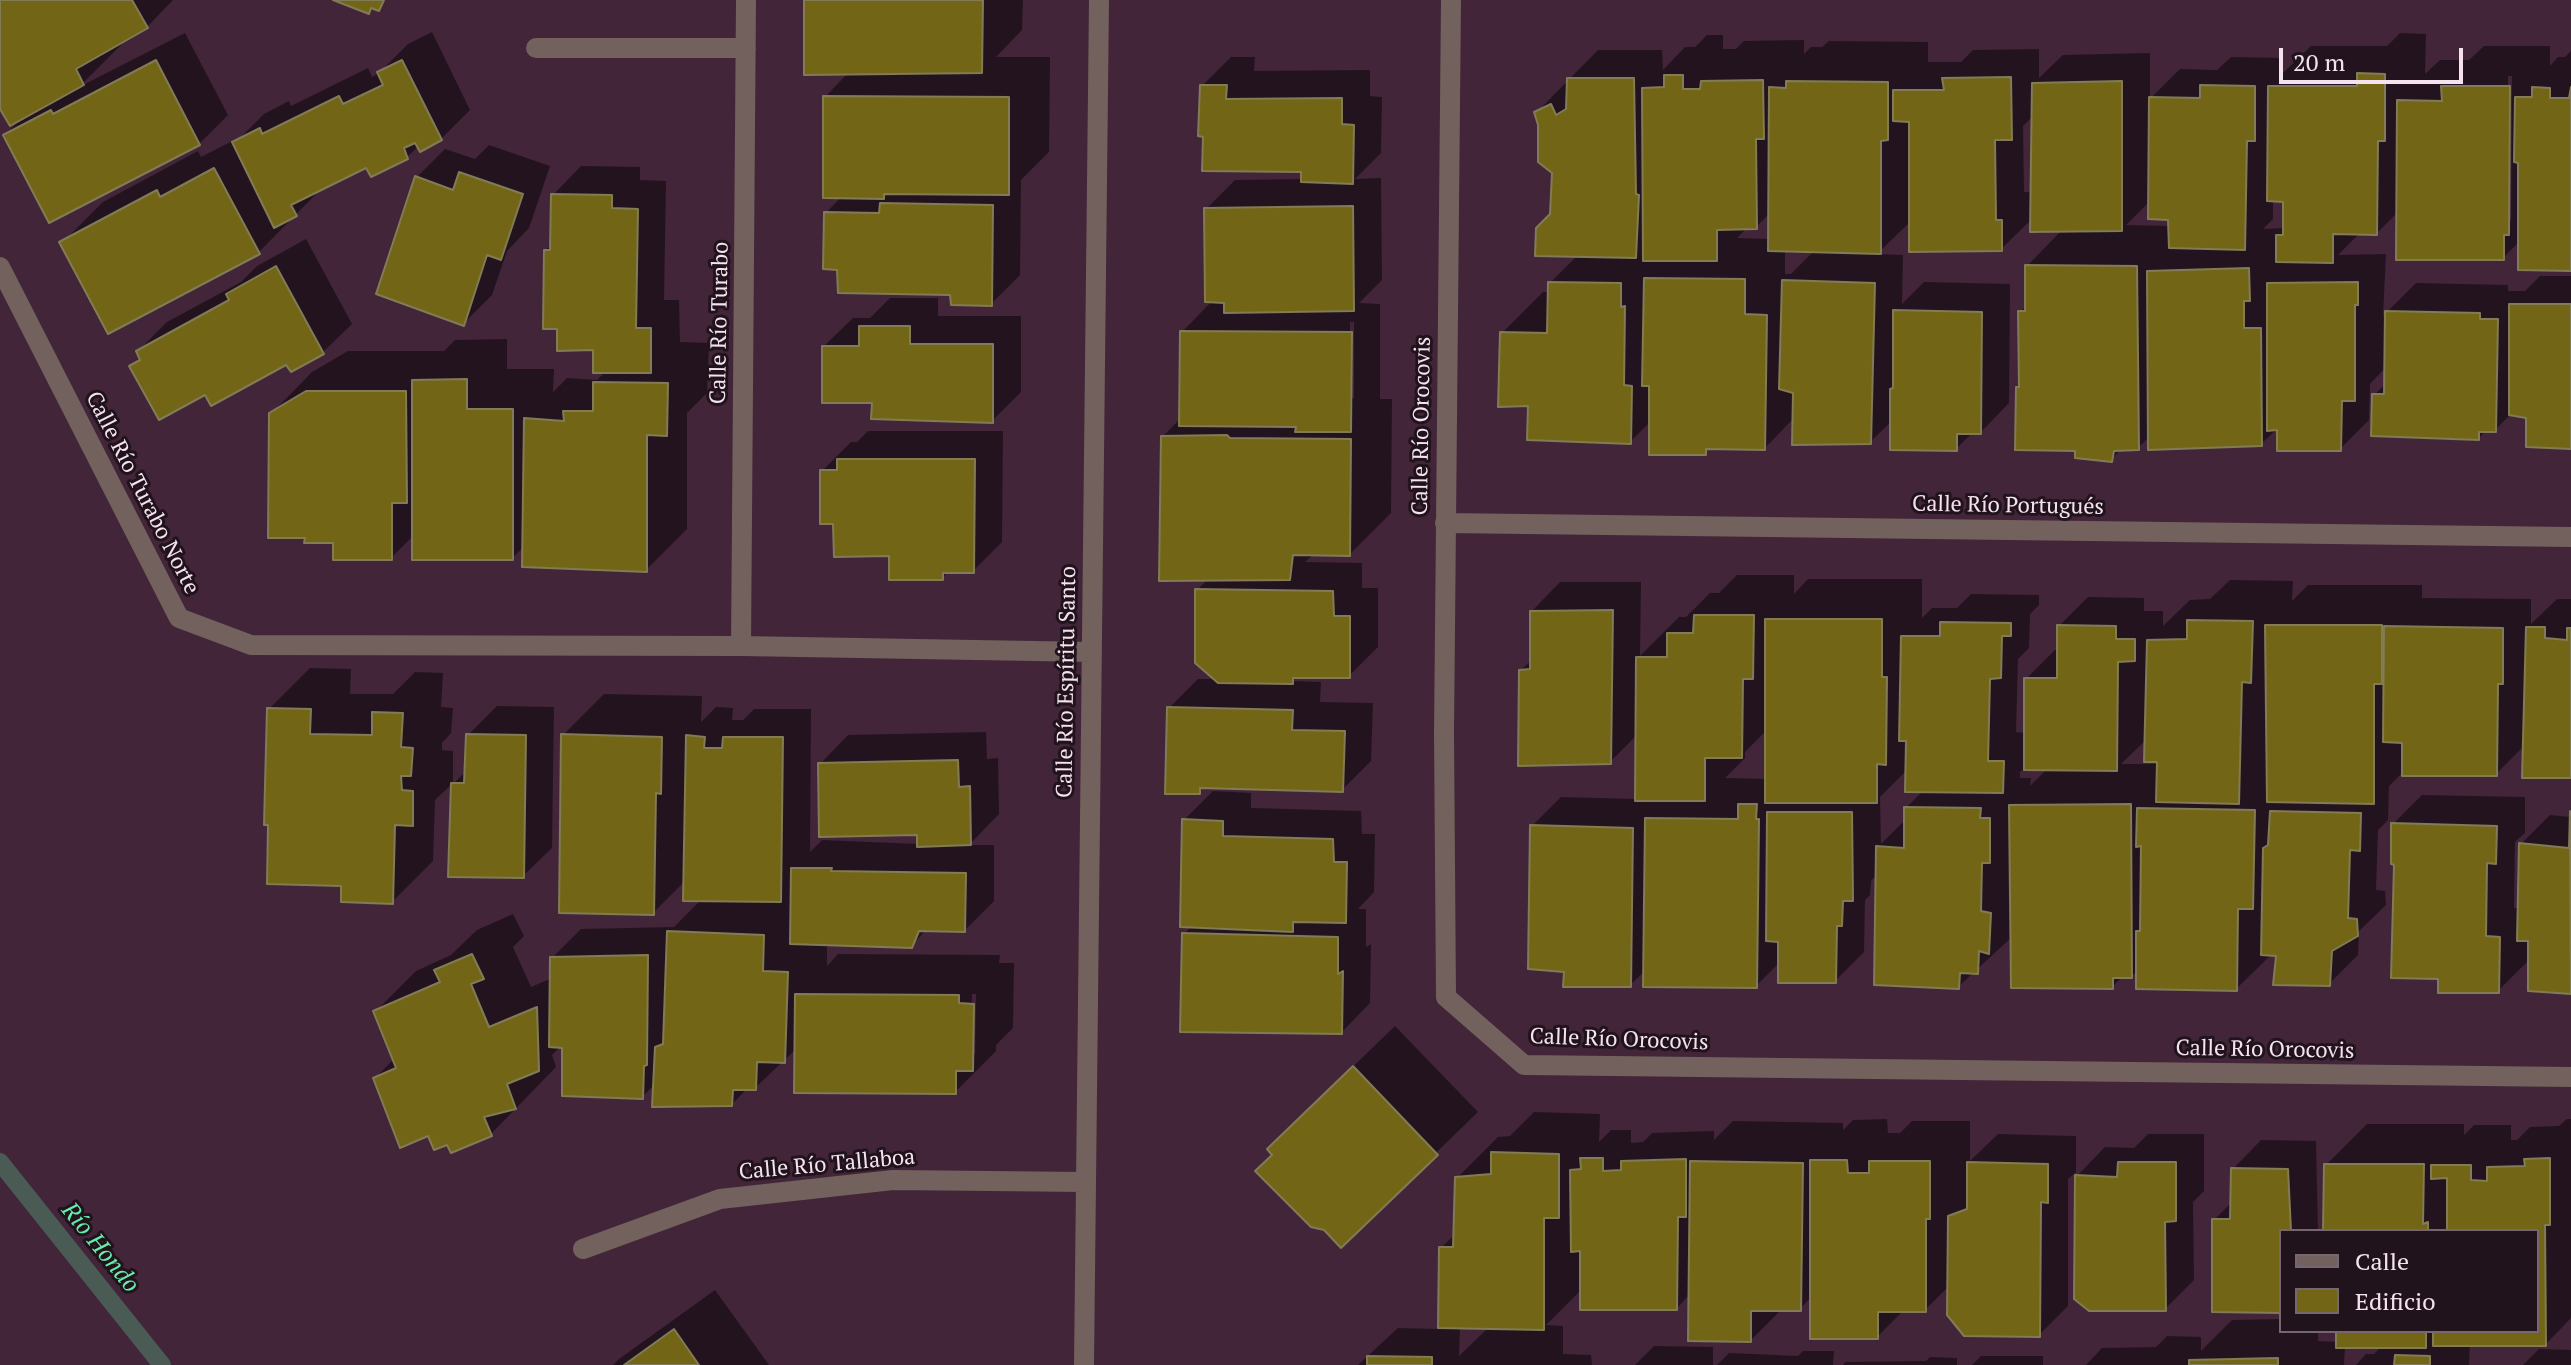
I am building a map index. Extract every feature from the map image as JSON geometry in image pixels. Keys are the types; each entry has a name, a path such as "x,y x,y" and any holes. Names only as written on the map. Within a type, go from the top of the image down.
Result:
{"street":[{"name":"Calle Río Turabo","path":"741,646 746,0"},
{"name":"Calle Río Espíritu Santo","path":"1084,1365 1099,0"},
{"name":"Calle Río Orocovis","path":"1451,0 1445,523 1446,997 1524,1065 2571,1077"},
{"path":"536,48 746,48"},
{"name":"Calle Río Turabo Norte","path":"0,267 179,618 251,645 741,646"},
{"name":"Calle Río Portugués","path":"1445,523 2571,537"},
{"path":"741,646 1092,652"},
{"name":"Calle Río Tallaboa","path":"583,1249 720,1199 893,1180 1085,1182"}],"building":[{"path":"0,0 132,0 148,28 76,69 84,85 10,126 0,109"},
{"path":"333,0 384,0 379,11 371,8 369,14"},
{"path":"804,0 983,0 982,73 804,75"},
{"path":"156,60 200,145 49,223 3,135 51,110 53,114"},
{"path":"402,60 442,140 420,152 415,143 404,148 408,159 371,177 366,168 291,205 297,216 274,228 232,142 260,128 262,134 339,96 343,104 383,85 377,72"},
{"path":"2357,73 2385,74 2385,141 2378,141 2377,235 2333,234 2333,263 2276,262 2276,235 2283,235 2283,202 2267,201 2268,86 2357,86"},
{"path":"1664,75 1683,75 1683,89 1700,89 1701,81 1763,80 1764,139 1756,139 1757,229 1717,230 1717,261 1643,261 1642,88 1664,87"},
{"path":"2011,77 2012,140 1995,140 1996,220 2002,220 2002,251 1909,252 1909,122 1893,121 1893,90 1944,90 1942,78"},
{"path":"1567,78 1634,78 1636,194 1639,195 1636,258 1535,256 1536,228 1550,214 1552,173 1538,162 1538,125 1534,112 1551,104 1556,115 1566,109"},
{"path":"1786,81 1888,82 1888,140 1881,141 1881,254 1768,251 1769,87 1786,88"},
{"path":"2122,81 2122,231 2030,232 2032,83"},
{"path":"1200,85 1227,85 1226,99 1342,98 1342,124 1354,125 1353,184 1301,182 1301,172 1202,171 1203,137 1198,136"},
{"path":"2200,85 2255,86 2255,141 2247,141 2245,250 2169,248 2168,220 2148,219 2149,97 2200,98"},
{"path":"2441,86 2510,86 2509,235 2504,235 2504,260 2396,260 2397,100 2442,101"},
{"path":"2532,87 2550,88 2550,98 2569,98 2571,87 2571,271 2518,270 2515,97 2532,97"},
{"path":"823,96 1009,97 1009,195 884,194 884,199 823,198"},
{"path":"214,168 260,254 108,334 59,242 157,190 160,197"},
{"path":"459,172 523,194 501,260 487,255 464,326 376,294 415,176 453,190"},
{"path":"551,194 612,195 612,208 638,209 636,328 651,328 651,373 593,373 593,350 557,351 557,329 543,329 544,250 550,250"},
{"path":"880,203 993,205 992,306 951,305 950,295 838,293 837,270 823,269 824,212 879,213"},
{"path":"1353,206 1354,311 1224,313 1224,303 1205,302 1204,208"},
{"path":"2025,265 2137,266 2139,450 2114,451 2112,462 2075,458 2075,451 2015,450 2016,387 2019,387 2018,311 2025,311"},
{"path":"276,266 324,354 291,372 286,365 211,406 205,395 159,420 129,366 140,360 136,351 229,300 226,294"},
{"path":"2249,268 2250,301 2244,301 2244,328 2261,328 2262,446 2148,450 2147,271"},
{"path":"1644,278 1745,279 1745,314 1767,315 1765,450 1706,449 1706,455 1649,455 1649,386 1642,386"},
{"path":"1782,280 1875,283 1871,444 1792,445 1793,393 1779,389"},
{"path":"1548,282 1621,283 1621,307 1625,306 1624,385 1632,386 1631,444 1527,440 1528,406 1498,407 1500,332 1547,333"},
{"path":"2358,282 2358,305 2355,305 2355,401 2342,401 2341,451 2277,451 2277,430 2267,431 2267,283"},
{"path":"2509,304 2571,304 2571,449 2526,447 2526,418 2509,415"},
{"path":"1893,310 1982,312 1981,434 1957,434 1957,451 1890,450"},
{"path":"2385,311 2480,313 2480,319 2498,319 2496,432 2479,432 2479,440 2371,436 2372,394 2384,394"},
{"path":"859,326 910,326 910,344 993,344 993,423 871,419 872,403 822,403 822,346 859,346"},
{"path":"1180,331 1352,332 1351,432 1295,432 1296,427 1179,426"},
{"path":"467,379 467,409 513,409 513,560 412,560 412,380"},
{"path":"593,382 668,383 667,436 647,435 647,572 522,567 524,418 564,421 563,411 593,411"},
{"path":"306,391 406,391 407,503 392,503 392,560 333,560 333,543 304,543 305,538 268,538 269,413"},
{"path":"1227,435 1230,438 1351,439 1350,556 1293,555 1290,580 1159,581 1161,436"},
{"path":"837,459 975,459 974,573 943,573 943,580 889,580 889,556 834,557 833,524 820,524 820,470 837,470"},
{"path":"1195,589 1333,591 1334,616 1350,616 1350,678 1293,678 1293,684 1218,683 1195,663"},
{"path":"1613,610 1611,764 1518,766 1519,670 1530,669 1530,611"},
{"path":"1694,615 1754,615 1753,679 1743,679 1742,758 1705,758 1705,801 1635,801 1636,657 1667,657 1667,633 1693,633"},
{"path":"1765,619 1882,619 1882,677 1887,677 1886,765 1877,764 1877,803 1765,803"},
{"path":"2187,620 2253,621 2251,683 2242,682 2239,804 2156,802 2157,762 2144,762 2147,640 2187,639"},
{"path":"1940,622 2011,623 2011,636 2002,636 2001,678 1990,679 1988,761 2004,761 2003,793 1905,792 1906,741 1899,741 1901,636 1940,636"},
{"path":"2057,625 2116,626 2116,639 2135,639 2135,661 2118,662 2117,771 2024,770 2024,678 2057,678"},
{"path":"2265,625 2382,625 2382,684 2374,684 2374,804 2267,802"},
{"path":"2384,626 2503,628 2503,684 2498,684 2497,776 2402,776 2402,743 2383,742"},
{"path":"2526,627 2545,627 2545,638 2567,640 2567,628 2571,628 2571,778 2522,778"},
{"path":"1167,707 1293,710 1292,730 1345,731 1343,792 1200,788 1200,794 1165,794"},
{"path":"267,708 311,709 310,734 372,735 372,712 403,713 401,747 413,748 411,776 401,776 402,790 413,791 413,826 395,825 393,904 341,902 341,886 267,884 268,825 264,825"},
{"path":"466,734 526,735 524,878 448,877 451,783 464,783"},
{"path":"561,734 662,737 661,794 656,793 654,915 559,913"},
{"path":"686,735 705,737 704,748 722,748 723,737 783,737 781,902 683,901"},
{"path":"958,760 959,787 970,786 971,845 917,847 917,835 819,837 818,763"},
{"path":"1738,804 1757,804 1756,819 1759,819 1757,988 1643,987 1645,818 1738,819"},
{"path":"2131,804 2132,978 2113,978 2113,989 2011,988 2009,805"},
{"path":"1904,807 1981,808 1980,818 1990,818 1990,863 1982,863 1981,911 1991,913 1989,954 1979,951 1978,974 1960,973 1959,989 1874,985 1876,846 1904,848"},
{"path":"2137,808 2255,810 2253,909 2238,909 2237,991 2136,989 2141,846 2136,847"},
{"path":"2270,811 2361,813 2360,851 2350,850 2348,918 2357,919 2358,936 2332,951 2330,986 2273,985 2276,956 2261,955 2263,848 2268,845"},
{"path":"2570,811 2571,994 2528,991 2528,941 2517,941 2519,843 2569,848"},
{"path":"1767,812 1852,812 1853,901 1843,901 1842,926 1837,926 1836,983 1778,983 1778,942 1766,941"},
{"path":"1182,819 1223,821 1223,836 1333,839 1334,862 1347,862 1346,923 1293,922 1293,932 1180,927"},
{"path":"2391,823 2497,826 2496,864 2487,863 2486,936 2500,937 2499,993 2438,993 2438,979 2391,978 2394,865 2391,864"},
{"path":"1530,825 1633,828 1631,987 1563,987 1564,972 1528,969"},
{"path":"791,868 966,873 965,932 919,931 912,948 790,944"},
{"path":"667,931 764,935 763,971 788,972 785,1063 757,1062 756,1090 733,1090 732,1106 652,1107 655,1047 663,1044"},
{"path":"1182,933 1338,937 1338,974 1343,971 1342,1034 1180,1032"},
{"path":"472,954 484,979 471,984 489,1027 537,1007 539,1071 507,1084 516,1109 484,1117 492,1136 451,1153 447,1145 434,1150 428,1136 400,1148 373,1078 396,1068 373,1011 440,982 434,970"},
{"path":"648,955 647,1065 644,1066 643,1099 562,1096 562,1048 549,1047 550,957"},
{"path":"795,994 959,995 959,1003 974,1004 973,1071 956,1071 956,1094 794,1093"},
{"path":"1353,1066 1438,1155 1341,1248 1324,1230 1311,1227 1255,1171 1272,1155 1267,1149"},
{"path":"1491,1152 1559,1154 1559,1218 1544,1218 1544,1330 1438,1328 1439,1247 1453,1247 1455,1177 1491,1174"},
{"path":"1580,1158 1603,1158 1603,1171 1621,1170 1621,1161 1686,1159 1686,1217 1678,1217 1677,1310 1580,1310 1580,1251 1571,1252 1570,1170 1581,1169"},
{"path":"2550,1158 2550,1225 2545,1225 2546,1346 2433,1346 2433,1333 2539,1333 2539,1229 2447,1229 2447,1178 2431,1179 2431,1165 2471,1165 2471,1180 2487,1181 2487,1167 2525,1166 2524,1159"},
{"path":"1810,1160 1847,1160 1848,1173 1869,1173 1869,1161 1930,1161 1930,1219 1926,1219 1926,1312 1878,1312 1878,1339 1810,1339"},
{"path":"1690,1161 1803,1163 1801,1311 1751,1311 1751,1342 1688,1341"},
{"path":"1967,1162 2048,1164 2048,1203 2041,1202 2040,1337 1964,1336 1947,1315 1948,1216 1967,1209"},
{"path":"2118,1162 2176,1162 2176,1221 2165,1222 2166,1311 2089,1311 2074,1299 2075,1175 2117,1177"},
{"path":"2324,1164 2424,1164 2423,1224 2428,1222 2428,1229 2323,1229"},
{"path":"2231,1168 2288,1169 2291,1229 2279,1229 2279,1313 2212,1312 2212,1219 2230,1219"},
{"path":"674,1329 699,1365 624,1365"},
{"path":"2336,1333 2426,1333 2426,1348 2336,1348"},
{"path":"2395,1355 2430,1356 2430,1365 2394,1365"},
{"path":"1367,1356 1432,1357 1432,1365 1367,1365"},
{"path":"2278,1358 2278,1365 2189,1365 2189,1360"}],"waterway":[{"name":"Río Hondo","path":"0,1162 162,1365"}]}
